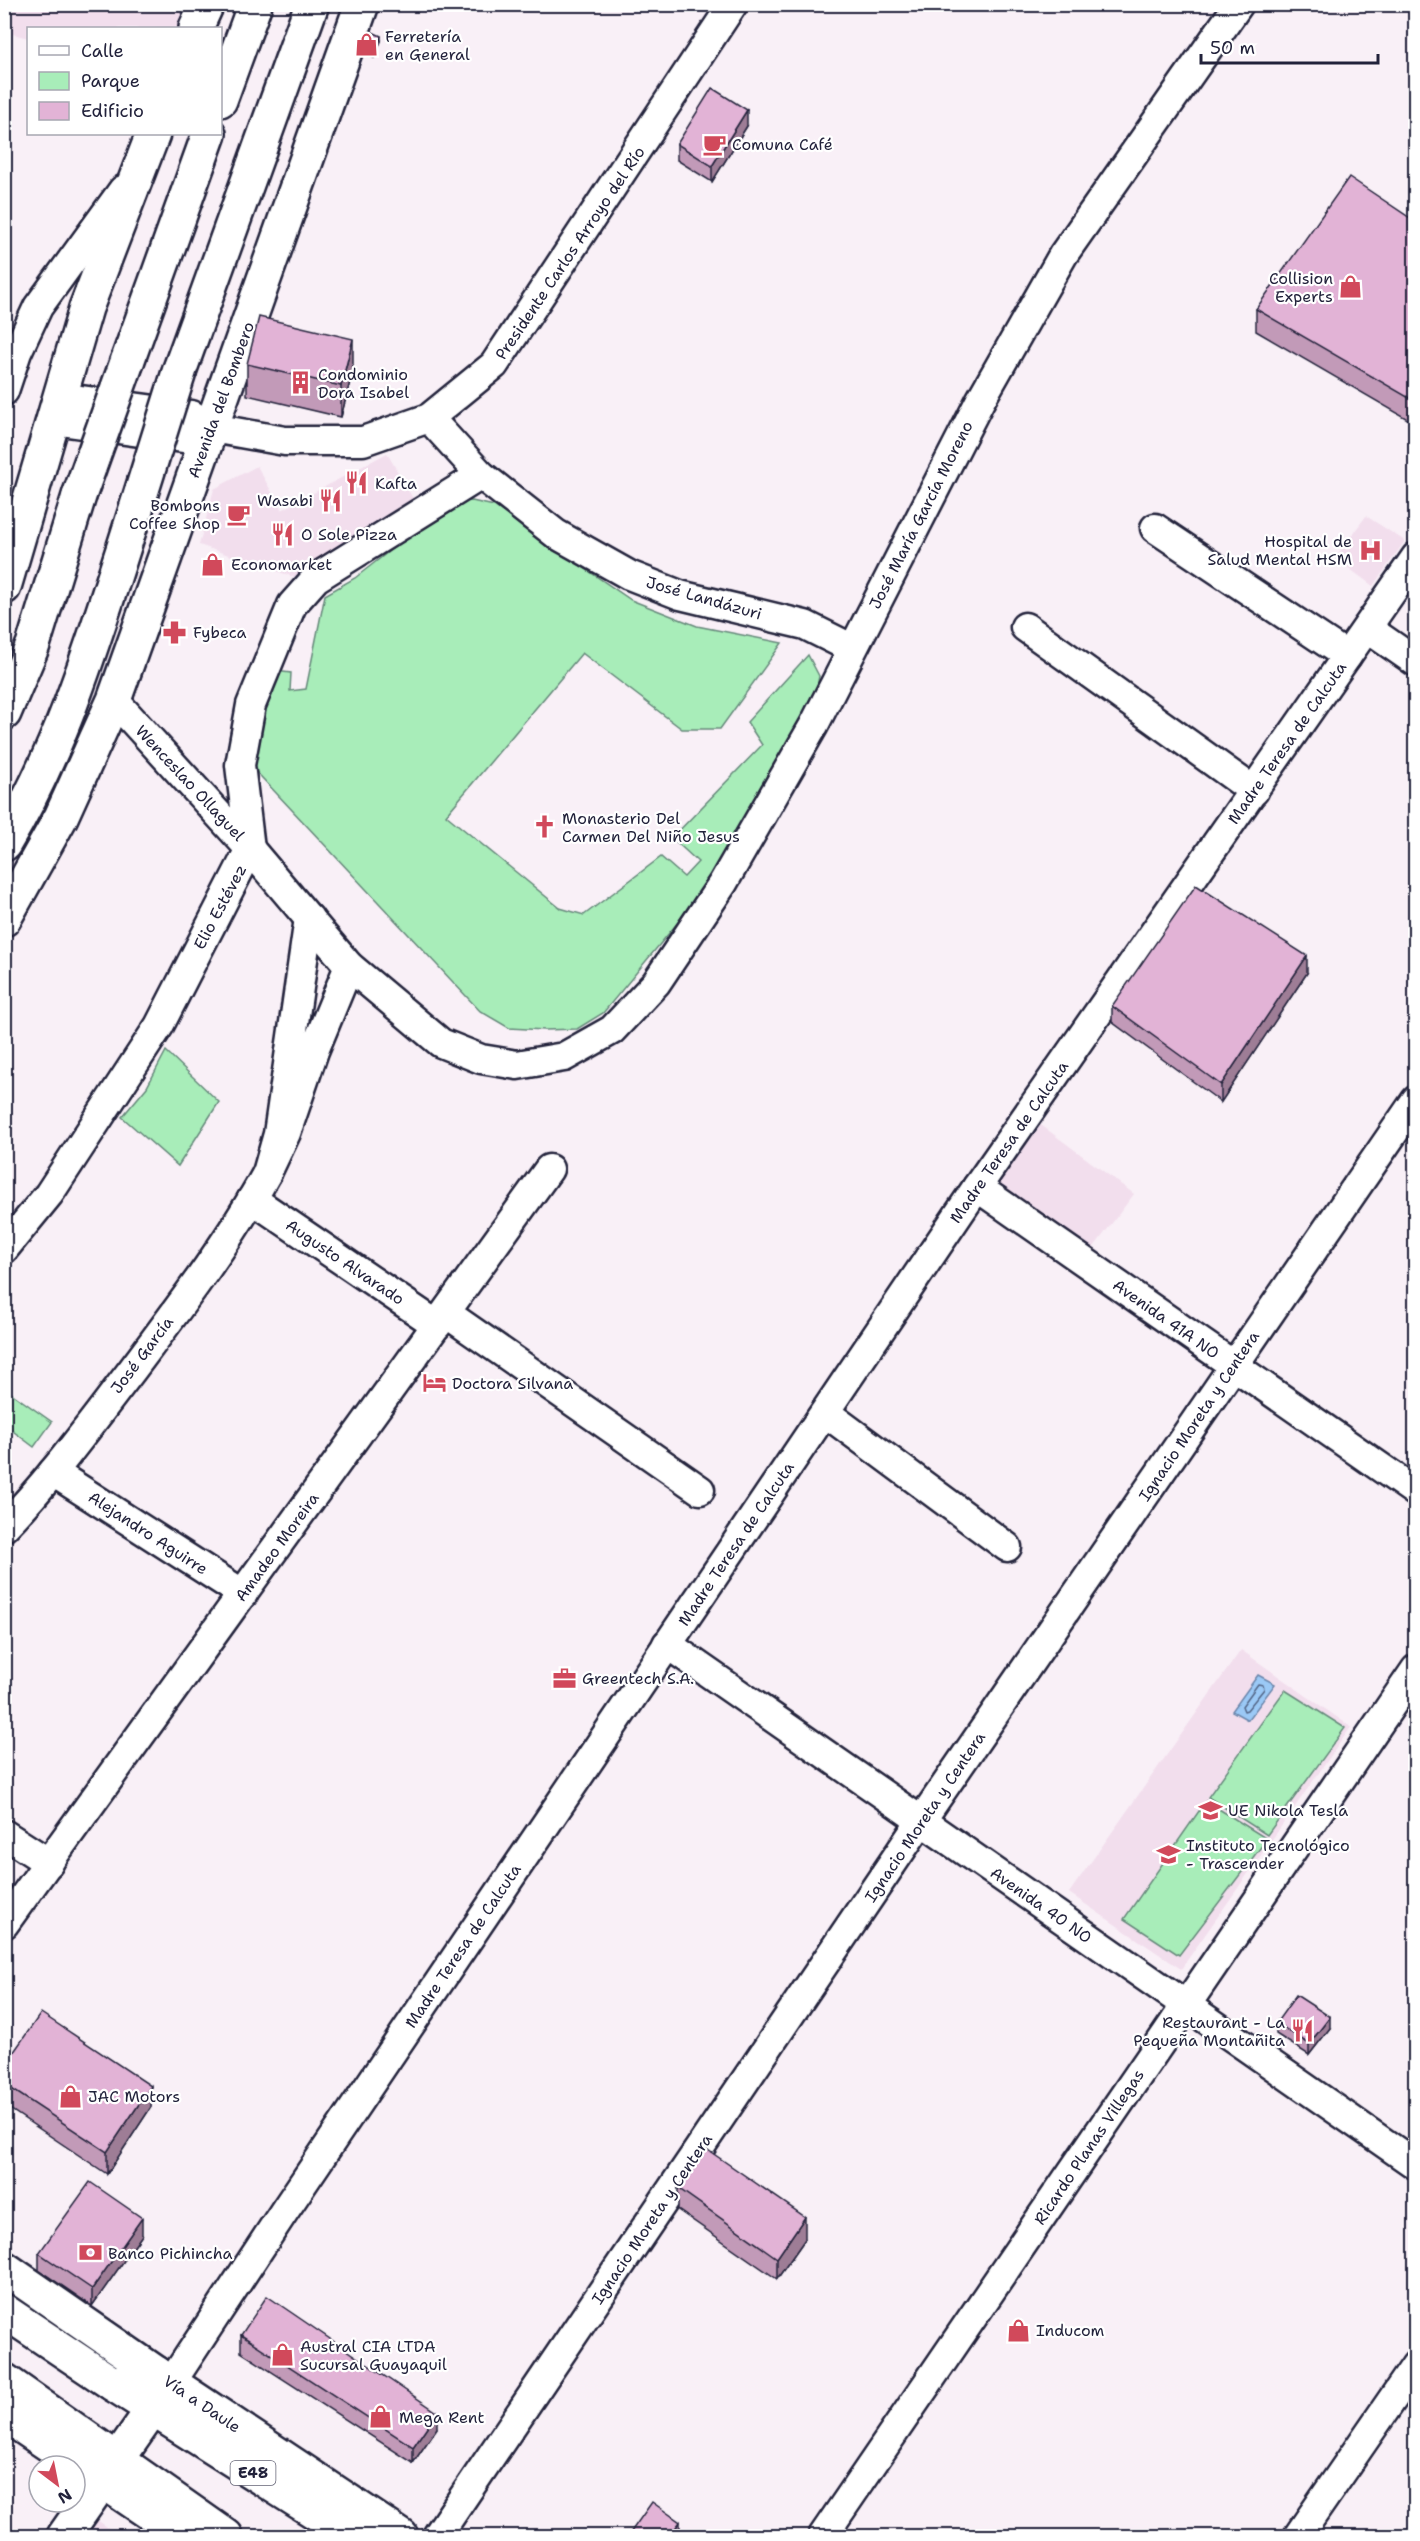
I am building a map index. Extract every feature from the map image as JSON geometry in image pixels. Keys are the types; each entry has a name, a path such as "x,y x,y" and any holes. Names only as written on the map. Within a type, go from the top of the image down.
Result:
{"main road":[{"path":"196,27 207,4"},
{"path":"222,95 255,4"},
{"path":"4,844 21,816 80,680 180,369 312,4"},
{"name":"Avenida del Bombero","path":"4,919 61,817 114,700 362,4"},
{"path":"4,587 86,308 153,135"},
{"path":"4,713 33,645 79,496 209,135"},
{"name":"Vía a Daule","path":"4,2268 401,2536"},
{"name":"Vía a Daule","path":"4,2311 113,2384 352,2536"},
{"path":"113,2384 164,2378"},
{"name":"Madre Teresa de Calcuta","path":"63,2536 153,2409 164,2378"},
{"path":"4,2380 184,2536"},
{"path":"4,2414 110,2470 225,2536"}],"street":[{"name":"Presidente Carlos Arroyo del Río","path":"212,428 285,441 363,441 429,418 494,365 733,4"},
{"name":"José María García Moreno","path":"612,1030 656,982 723,883 814,725 851,648 980,401 1064,255 1239,4"},
{"path":"4,391 17,352 38,307 140,166"},
{"path":"56,409 190,438 212,428"},
{"name":"José Landázuri","path":"429,418 481,476 556,534 629,576 680,594 805,625 851,648"},
{"name":"Elio Estévez","path":"4,1248 49,1194 159,1026 250,849 240,765 251,705 292,605 316,578 481,476"},
{"path":"1155,528 1347,657"},
{"name":"Madre Teresa de Calcuta","path":"164,2378 278,2221 977,1187 1416,557"},
{"path":"1025,627 1254,791"},
{"path":"1366,628 1416,662"},
{"name":"Wenceslao Ollaguel","path":"114,700 250,849 349,966 441,1043 481,1059 517,1065 564,1057 612,1030"},
{"name":"José García","path":"267,1173 278,1134 309,918"},
{"name":"José García","path":"4,1527 53,1472 161,1331 252,1199 286,1133 314,1051 349,966"},
{"name":"Ignacio Moreta y Centera","path":"437,2536 921,1821 1416,1100"},
{"name":"Amadeo Moreira","path":"4,1924 549,1169"},
{"name":"Avenida 41A NO","path":"977,1187 1416,1492"},
{"name":"Augusto Alvarado","path":"252,1199 441,1319 700,1490"},
{"path":"826,1413 1007,1547"},
{"name":"Alejandro Aguirre","path":"53,1472 243,1594"},
{"name":"Avenida 40 NO","path":"667,1644 1416,2165"},
{"name":"Ricardo Planas Villegas","path":"824,2536 1416,1669"},
{"path":"4,1834 49,1863"},
{"path":"1298,2536 1416,2365"}],"shaded area":[{"path":"5,5 201,5 193,27 27,27 27,38 5,32"},
{"path":"387,453 415,502 294,577 199,545 214,489 257,466 282,510"},
{"name":"Hospital de Salud Mental HSM","path":"1366,516 1405,541 1373,586 1335,558"},
{"path":"1041,1125 1134,1194 1091,1251 996,1183"},
{"name":"UE Nikola Tesla","path":"1241,1650 1351,1727 1181,1969 1069,1893"},
{"path":"97,2520 120,2536 85,2536"}],"green space":[{"path":"472,501 494,506 631,600 697,626 782,643 720,729 682,729 582,653 446,815 560,908 584,915 661,857 684,877 698,862 672,838 762,745 747,722 808,655 819,676 813,709 727,863 603,1013 577,1029 509,1028 480,1011 249,764 275,671 291,673 290,691 306,689 325,595 355,578 452,502"},
{"path":"166,1051 219,1102 178,1166 122,1117 147,1087"},
{"path":"4,1388 52,1422 34,1447 5,1425"},
{"path":"1285,1690 1345,1728 1267,1835 1208,1797"},
{"path":"1206,1801 1267,1839 1179,1955 1124,1919"}],"water":[{"path":"1258,1675 1275,1684 1248,1720 1232,1711"}],"building":[{"path":"370,31 381,36 374,52 364,48"},
{"path":"712,88 747,110 712,166 677,144"},
{"name":"Collision Experts","path":"1349,177 1416,222 1416,402 1256,309"},
{"path":"259,317 353,339 341,386 247,364"},
{"path":"1196,885 1307,956 1221,1085 1112,1006"},
{"name":"Restaurant - La Pequeña Montañita","path":"1296,1995 1330,2017 1309,2044 1276,2023"},
{"name":"JAC Motors","path":"41,2013 151,2086 107,2152 4,2084 4,2066"},
{"path":"705,2148 805,2217 777,2258 678,2188"},
{"name":"Banco Pichincha","path":"90,2182 142,2218 92,2289 39,2253"},
{"path":"267,2296 437,2412 413,2447 241,2335"},
{"path":"652,2502 680,2522 669,2536 628,2536"}],"place":[{"name":"Ferretería en General","path":"367,45"},
{"name":"Comuna Café","path":"714,144"},
{"name":"Collision Experts","path":"1351,287"},
{"name":"Condominio Dora Isabel","path":"300,383"},
{"name":"Kafta","path":"357,483"},
{"name":"Wasabi","path":"331,500"},
{"name":"Bombons Coffee Shop","path":"238,514"},
{"name":"O Sole Pizza","path":"283,534"},
{"name":"Hospital de Salud Mental HSM","path":"1370,550"},
{"name":"Economarket","path":"213,564"},
{"name":"Fybeca","path":"175,632"},
{"name":"Monasterio Del Carmen Del Niño Jesus","path":"544,827"},
{"name":"Doctora Silvana","path":"434,1383"},
{"name":"Greentech S.A.","path":"564,1678"},
{"name":"UE Nikola Tesla","path":"1210,1810"},
{"name":"Instituto Tecnológico - Trascender","path":"1168,1854"},
{"name":"Restaurant - La Pequeña Montañita","path":"1303,2031"},
{"name":"JAC Motors","path":"70,2096"},
{"name":"Banco Pichincha","path":"90,2253"},
{"name":"Inducom","path":"1018,2330"},
{"name":"Austral CIA LTDA Sucursal Guayaquil","path":"282,2355"},
{"name":"Mega Rent","path":"381,2417"}]}
